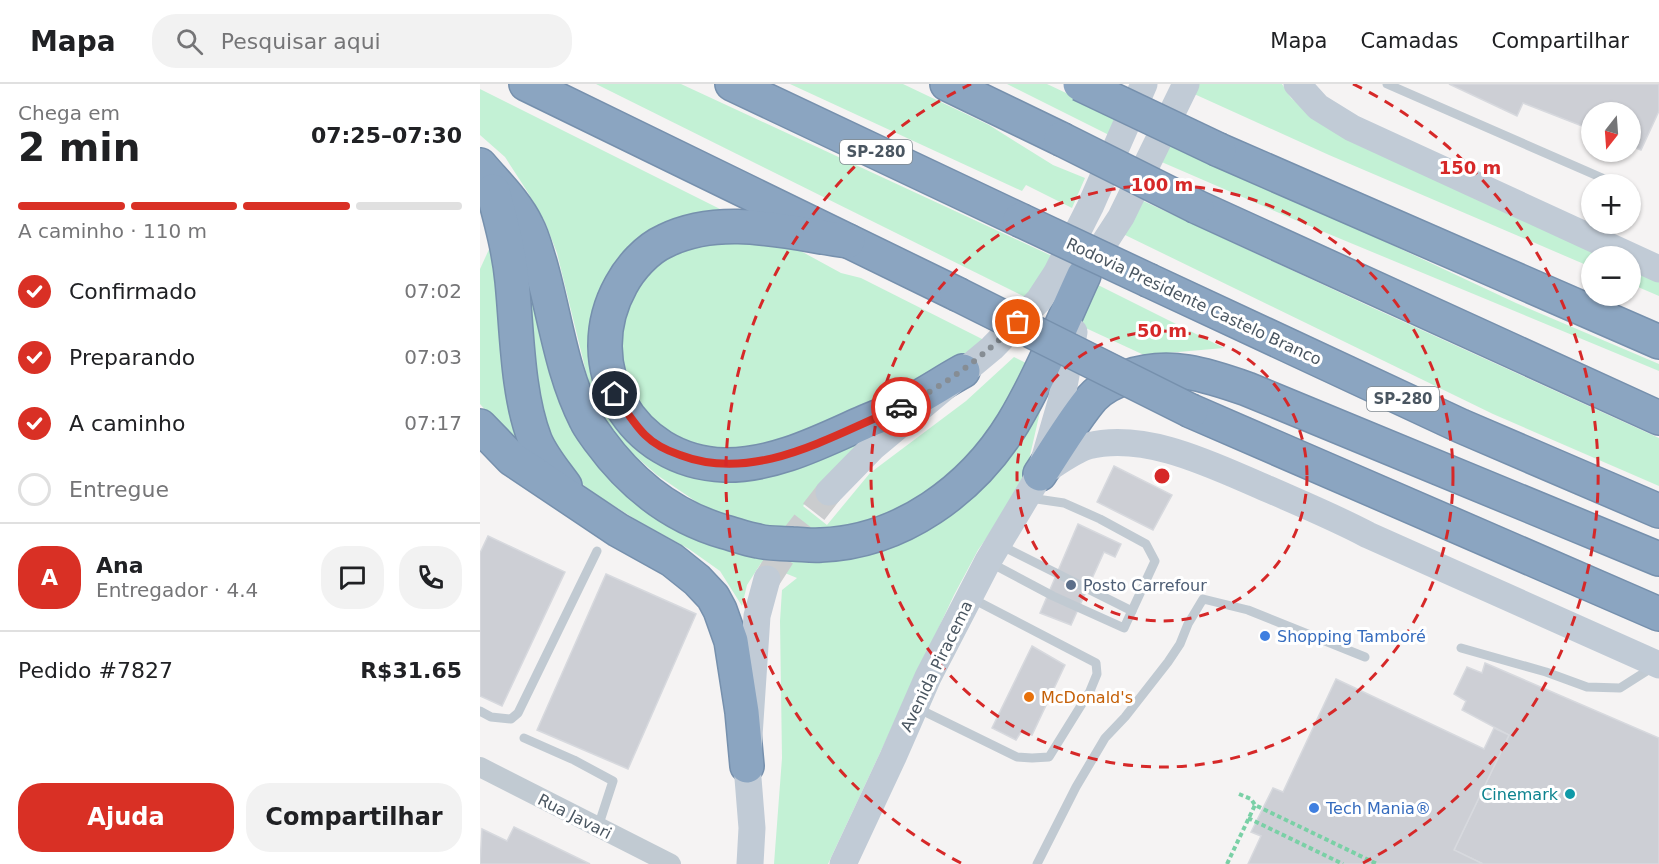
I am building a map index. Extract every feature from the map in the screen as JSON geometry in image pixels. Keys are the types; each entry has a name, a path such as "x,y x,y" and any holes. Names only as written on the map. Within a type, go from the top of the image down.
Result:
{"highway":[{"path":"526,84 1191,411 1659,614"},
{"name":"Rodovia Presidente Castelo Branco","path":"732,84 1461,426 1659,511"},
{"path":"947,84 1197,207 1659,418"},
{"path":"1080,84 1219,150 1659,342"},
{"path":"483,180 506,195 527,226 545,282 570,378 586,421 609,454 657,500 684,517 759,542 821,545 857,540 884,532 911,520 944,501 984,463 1012,425 1034,385 1084,275"},
{"path":"480,241 483,219 483,180"},
{"path":"483,180 507,244 523,390 535,440 544,457 578,504"},
{"path":"848,241 756,227 721,226 694,231 664,241 645,255 627,274 614,298 605,329 603,348 607,376 615,394 645,436 667,450 694,461 724,465 758,461 790,454 832,438 904,406 963,371"},
{"path":"1539,364 1659,394"},
{"path":"1032,486 1092,398 1109,384 1139,373 1161,369 1187,371 1214,377 1247,389 1659,559"},
{"path":"480,426 512,459 618,530 672,560 697,580 713,597 731,641 742,712 747,766"}],"main road":[{"path":"829,492 872,448 992,348 1039,300 1056,274 1090,207 1144,84"},
{"path":"1084,275 1121,217 1186,84"},
{"path":"1297,84 1318,107 1352,128 1659,269"},
{"name":"Avenida Piracema","path":"843,864 915,707 969,597 1032,486 1061,402 1084,275"},
{"path":"1032,486 1087,446 1118,442 1141,444 1171,451 1218,468 1340,520 1368,535 1658,664"},
{"path":"750,864 752,828 747,766 757,616 767,579"}],"street":[{"name":"Rua Javari","path":"480,767 671,864"}],"lane":[{"path":"1387,84 1593,174"},
{"path":"993,553 1053,596 1124,628 1155,561 1146,544 1032,486"},
{"path":"480,711 491,717 510,719 518,713 597,551"},
{"path":"993,553 1132,611"},
{"path":"915,707 1017,757 1049,757 1090,691 1097,674 1096,663 969,597"},
{"path":"1037,864 1076,787 1105,738 1125,717 1168,662 1203,599 1248,610 1365,657"},
{"path":"1461,648 1546,672 1587,687 1620,688 1658,664"},
{"path":"524,738 574,760 613,781 598,827"}],"path":[{"path":"1239,794 1251,799 1255,805 1377,864"},
{"path":"1227,864 1255,805"},
{"path":"1248,818 1343,864"}],"green space":[{"path":"596,84 681,84 1052,256 1029,299"},
{"path":"790,84 903,84 989,125 1053,165 1085,178 1072,208 1026,185 1022,191"},
{"path":"1007,84 1047,84 1117,117 1109,135"},
{"path":"1197,84 1282,84 1291,98 1316,119 1596,246 1581,246 1581,263 1329,155 1192,93"},
{"path":"480,89 726,212 687,221 598,335 661,458 861,441 803,506 827,525 870,473 966,401 1014,357 1032,366 967,466 898,513 834,531 776,529 741,522 701,505 657,475 625,447 605,420 591,392 557,253 545,222 505,157 480,135"},
{"path":"1168,140 1516,303 1659,364 1659,371 1157,160"},
{"path":"1139,199 1659,438 1659,486 1493,414 1123,234"},
{"path":"733,236 797,249 841,273 861,278 986,341 953,366 776,451 692,450 655,430 619,371 617,339 643,274 671,249"},
{"path":"491,245 534,457 503,430 480,404 480,269"},
{"path":"526,264 563,380 653,506 874,548 1045,390 1023,486 978,550 954,595 828,864 774,864 782,758 780,621 782,590 797,578 761,563 747,585 742,606 720,571 689,549 638,521 589,490 565,468 534,405"},
{"path":"1641,267 1659,275 1659,296 1641,288"},
{"path":"1098,285 1224,348 1144,355 1077,324"}],"building":[{"path":"1449,84 1659,84 1659,111 1641,150 1641,102 1581,102 1581,126 1523,103 1517,116"},
{"name":"Posto Carrefour","path":"1114,466 1172,495 1153,530 1097,502"},
{"name":"Posto Carrefour","path":"1078,524 1121,544 1115,557 1104,552 1071,625 1040,613"},
{"path":"488,536 565,572 502,706 480,696 480,553"},
{"path":"606,574 696,614 628,769 537,730"},
{"name":"McDonald's","path":"1032,646 1065,665 1032,735 1021,732 1016,740 992,728"},
{"name":"Cinemark","path":"1485,663 1659,738 1659,864 1483,864 1454,850 1509,735 1462,710 1466,701 1454,694 1467,667 1482,673"},
{"path":"1336,679 1484,749 1494,728 1509,735 1454,850 1483,864 1248,864 1261,836 1251,832 1273,788 1283,792"},
{"path":"514,827 590,864 480,864 482,829 507,841"}],"tunnel":[{"path":"767,579 794,537 829,492"}],"way so far":[{"path":"901,407 963,371 992,348 1018,322"}],"place":[{"name":"Posto Carrefour","path":"1071,585"},
{"name":"Shopping Tamboré","path":"1265,636"},
{"name":"McDonald's","path":"1029,697"},
{"name":"Cinemark","path":"1570,794"},
{"name":"Tech Mania®","path":"1314,808"}],"route":[{"path":"615,394 645,436 667,450 694,461 724,465 790,454 901,407"}]}
